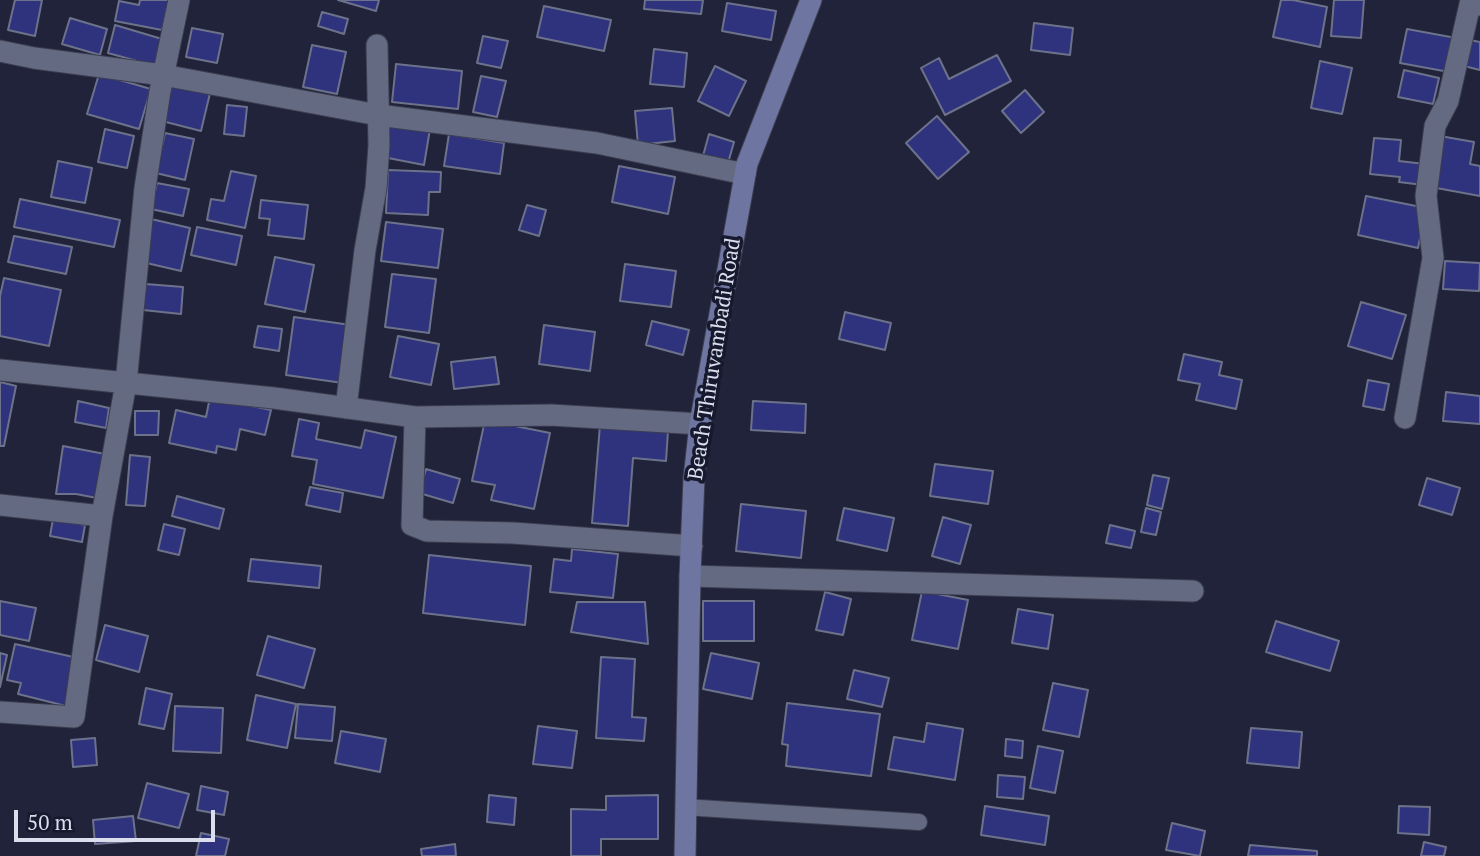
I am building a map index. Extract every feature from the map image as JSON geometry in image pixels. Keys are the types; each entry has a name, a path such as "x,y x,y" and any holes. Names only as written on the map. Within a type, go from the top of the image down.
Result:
{"main road":[{"name":"Beach Thiruvambadi Road","path":"685,856 690,576 694,478 700,424 745,174 811,0"}],"street":[{"path":"0,712 74,717 102,516 126,383 145,188 163,75 179,0"},
{"path":"1405,418 1433,258 1426,197 1435,126 1448,101 1470,4 1480,5"},
{"path":"346,408 365,250 376,188 377,45"},
{"path":"0,51 163,75 378,115 597,143 745,174"},
{"path":"0,370 274,398 415,417 551,415 700,424"},
{"path":"415,417 412,525 427,531 513,533 692,547"},
{"path":"0,505 102,516"},
{"path":"690,576 1193,592"}],"lane":[{"path":"684,807 919,822"}],"building":[{"path":"15,0 42,0 35,36 8,30"},
{"path":"140,0 169,0 162,30 115,21 119,1 139,5"},
{"path":"338,0 379,0 376,11"},
{"path":"645,0 703,0 701,14 644,9"},
{"path":"1281,0 1327,7 1320,47 1273,37"},
{"path":"1334,0 1364,0 1361,38 1331,36"},
{"path":"727,3 776,11 771,40 722,31"},
{"path":"544,6 611,20 604,51 537,37"},
{"path":"322,12 348,19 344,34 318,26"},
{"path":"70,18 107,29 100,55 62,44"},
{"path":"1034,23 1073,28 1070,55 1031,50"},
{"path":"115,25 162,39 155,66 108,53"},
{"path":"192,28 223,34 217,63 186,57"},
{"path":"1407,29 1456,38 1449,72 1400,63"},
{"path":"483,36 508,41 501,68 477,63"},
{"path":"1470,40 1480,42 1480,70 1464,66"},
{"path":"312,45 346,52 337,94 303,87"},
{"path":"654,49 687,53 684,87 650,84"},
{"path":"997,55 1011,81 945,115 921,68 939,58 949,79"},
{"path":"1320,61 1352,68 1342,114 1311,108"},
{"path":"396,64 462,71 458,109 392,102"},
{"path":"715,66 746,81 729,116 698,101"},
{"path":"1404,70 1439,78 1433,104 1398,97"},
{"path":"99,74 151,89 139,129 87,114"},
{"path":"481,76 506,81 497,117 473,112"},
{"path":"174,78 211,89 201,131 162,121"},
{"path":"1025,90 1044,112 1021,133 1002,111"},
{"path":"227,105 247,107 244,136 224,134"},
{"path":"672,108 675,141 638,145 635,111"},
{"path":"937,116 969,152 938,179 906,143"},
{"path":"389,122 430,129 424,165 383,157"},
{"path":"105,129 134,136 127,168 98,162"},
{"path":"165,133 194,139 185,180 156,173"},
{"path":"449,134 504,143 500,174 444,166"},
{"path":"709,134 734,142 728,163 703,156"},
{"path":"1440,136 1474,142 1470,164 1480,166 1480,196 1431,187"},
{"path":"1374,138 1401,140 1399,161 1425,164 1423,185 1399,182 1400,177 1370,174"},
{"path":"58,161 92,168 85,203 51,197"},
{"path":"619,166 675,177 668,214 612,202"},
{"path":"388,170 441,172 440,192 429,192 428,215 386,213"},
{"path":"231,171 256,176 245,228 207,220 211,199 224,201"},
{"path":"157,183 189,189 183,216 151,209"},
{"path":"1366,196 1426,208 1418,248 1358,235"},
{"path":"20,199 120,220 114,247 14,227"},
{"path":"261,200 308,205 304,239 268,235 270,219 259,218"},
{"path":"527,205 546,210 539,236 519,230"},
{"path":"151,219 190,228 181,271 142,262"},
{"path":"386,222 443,229 438,268 381,261"},
{"path":"197,227 242,236 236,265 191,255"},
{"path":"14,236 72,247 66,274 8,262"},
{"path":"275,257 314,265 305,312 265,304"},
{"path":"1445,261 1480,263 1479,291 1443,289"},
{"path":"625,264 676,271 671,307 620,301"},
{"path":"392,274 436,279 429,333 385,327"},
{"path":"4,278 61,290 49,346 0,336 0,296"},
{"path":"146,284 183,287 181,314 143,310"},
{"path":"1361,302 1406,315 1392,359 1348,346"},
{"path":"845,312 891,323 885,350 839,339"},
{"path":"294,317 351,325 343,383 286,375"},
{"path":"652,321 689,330 683,355 646,345"},
{"path":"544,325 595,332 590,371 539,364"},
{"path":"258,326 282,329 279,351 254,347"},
{"path":"398,336 439,344 431,385 390,377"},
{"path":"1184,354 1222,362 1219,375 1242,380 1236,409 1196,400 1200,384 1178,380"},
{"path":"495,357 499,384 454,389 451,362"},
{"path":"1368,380 1389,384 1384,410 1363,406"},
{"path":"0,382 16,386 4,446 0,446"},
{"path":"1446,392 1480,396 1480,424 1443,421"},
{"path":"210,397 271,410 265,435 240,429 236,450 217,446 216,453 169,443 176,410 206,417"},
{"path":"78,401 109,408 106,428 75,422"},
{"path":"753,401 806,404 805,433 751,430"},
{"path":"135,411 159,411 158,435 135,435"},
{"path":"299,419 319,423 316,439 361,448 365,430 396,437 383,498 313,484 317,460 292,456"},
{"path":"485,420 550,433 534,509 491,500 495,485 472,481"},
{"path":"600,425 668,431 666,461 633,458 628,526 592,523"},
{"path":"63,446 105,454 102,499 76,494 56,494"},
{"path":"130,455 150,457 145,506 126,505"},
{"path":"935,464 993,471 988,504 930,496"},
{"path":"426,469 460,479 453,503 419,493"},
{"path":"1153,475 1169,478 1162,509 1147,505"},
{"path":"1427,478 1460,488 1452,515 1419,505"},
{"path":"310,487 343,493 340,512 306,505"},
{"path":"177,496 224,509 219,529 172,516"},
{"path":"741,504 806,511 801,558 736,551"},
{"path":"844,508 894,518 887,551 837,540"},
{"path":"1146,508 1161,512 1156,535 1141,532"},
{"path":"943,517 971,525 960,564 932,556"},
{"path":"53,519 85,525 82,542 50,536"},
{"path":"164,524 185,529 179,555 158,550"},
{"path":"1110,525 1135,531 1131,548 1106,543"},
{"path":"572,549 618,554 613,598 550,592 554,559 571,561"},
{"path":"429,555 531,566 525,625 423,613"},
{"path":"251,559 321,566 319,588 248,581"},
{"path":"922,591 968,600 958,649 912,640"},
{"path":"825,592 851,599 843,635 816,630"},
{"path":"0,601 36,608 29,641 0,635"},
{"path":"703,601 754,601 754,641 703,641"},
{"path":"577,602 645,602 648,644 571,632"},
{"path":"1018,609 1053,615 1048,649 1012,643"},
{"path":"1276,621 1339,641 1330,671 1266,652"},
{"path":"105,625 148,636 139,672 96,660"},
{"path":"268,636 315,649 304,688 257,675"},
{"path":"15,644 78,658 66,706 18,694 21,683 7,680"},
{"path":"0,653 7,655 0,687"},
{"path":"711,653 759,663 752,699 703,689"},
{"path":"601,657 635,659 632,717 646,718 644,741 596,738"},
{"path":"854,670 889,678 882,707 847,699"},
{"path":"1053,683 1088,690 1079,737 1043,730"},
{"path":"146,688 172,694 164,729 139,724"},
{"path":"256,695 296,704 287,748 247,740"},
{"path":"787,703 880,714 871,776 786,766 788,745 782,744"},
{"path":"298,704 335,707 332,741 295,738"},
{"path":"175,706 223,708 221,753 173,751"},
{"path":"927,723 963,729 955,780 888,769 894,737 924,742"},
{"path":"538,726 577,731 572,768 533,764"},
{"path":"1251,728 1302,732 1299,768 1247,763"},
{"path":"341,731 386,739 380,772 335,763"},
{"path":"95,738 97,765 73,767 71,740"},
{"path":"1006,739 1023,741 1022,758 1005,756"},
{"path":"1038,746 1063,751 1055,793 1030,788"},
{"path":"998,775 1025,777 1023,799 997,797"},
{"path":"147,783 189,794 179,828 138,818"},
{"path":"201,786 228,792 224,815 197,810"},
{"path":"489,795 516,798 514,825 487,822"},
{"path":"658,795 658,839 601,839 601,856 571,856 571,809 606,810 606,796"},
{"path":"985,806 1049,816 1045,845 981,835"},
{"path":"1399,806 1430,807 1429,835 1398,833"},
{"path":"133,816 136,841 95,844 93,820"},
{"path":"1172,823 1205,831 1200,856 1166,850"},
{"path":"201,833 229,839 225,856 196,856"},
{"path":"1424,842 1446,847 1444,856 1421,856"},
{"path":"455,844 456,856 422,856 421,849"},
{"path":"1250,845 1317,851 1317,856 1248,856"}]}
